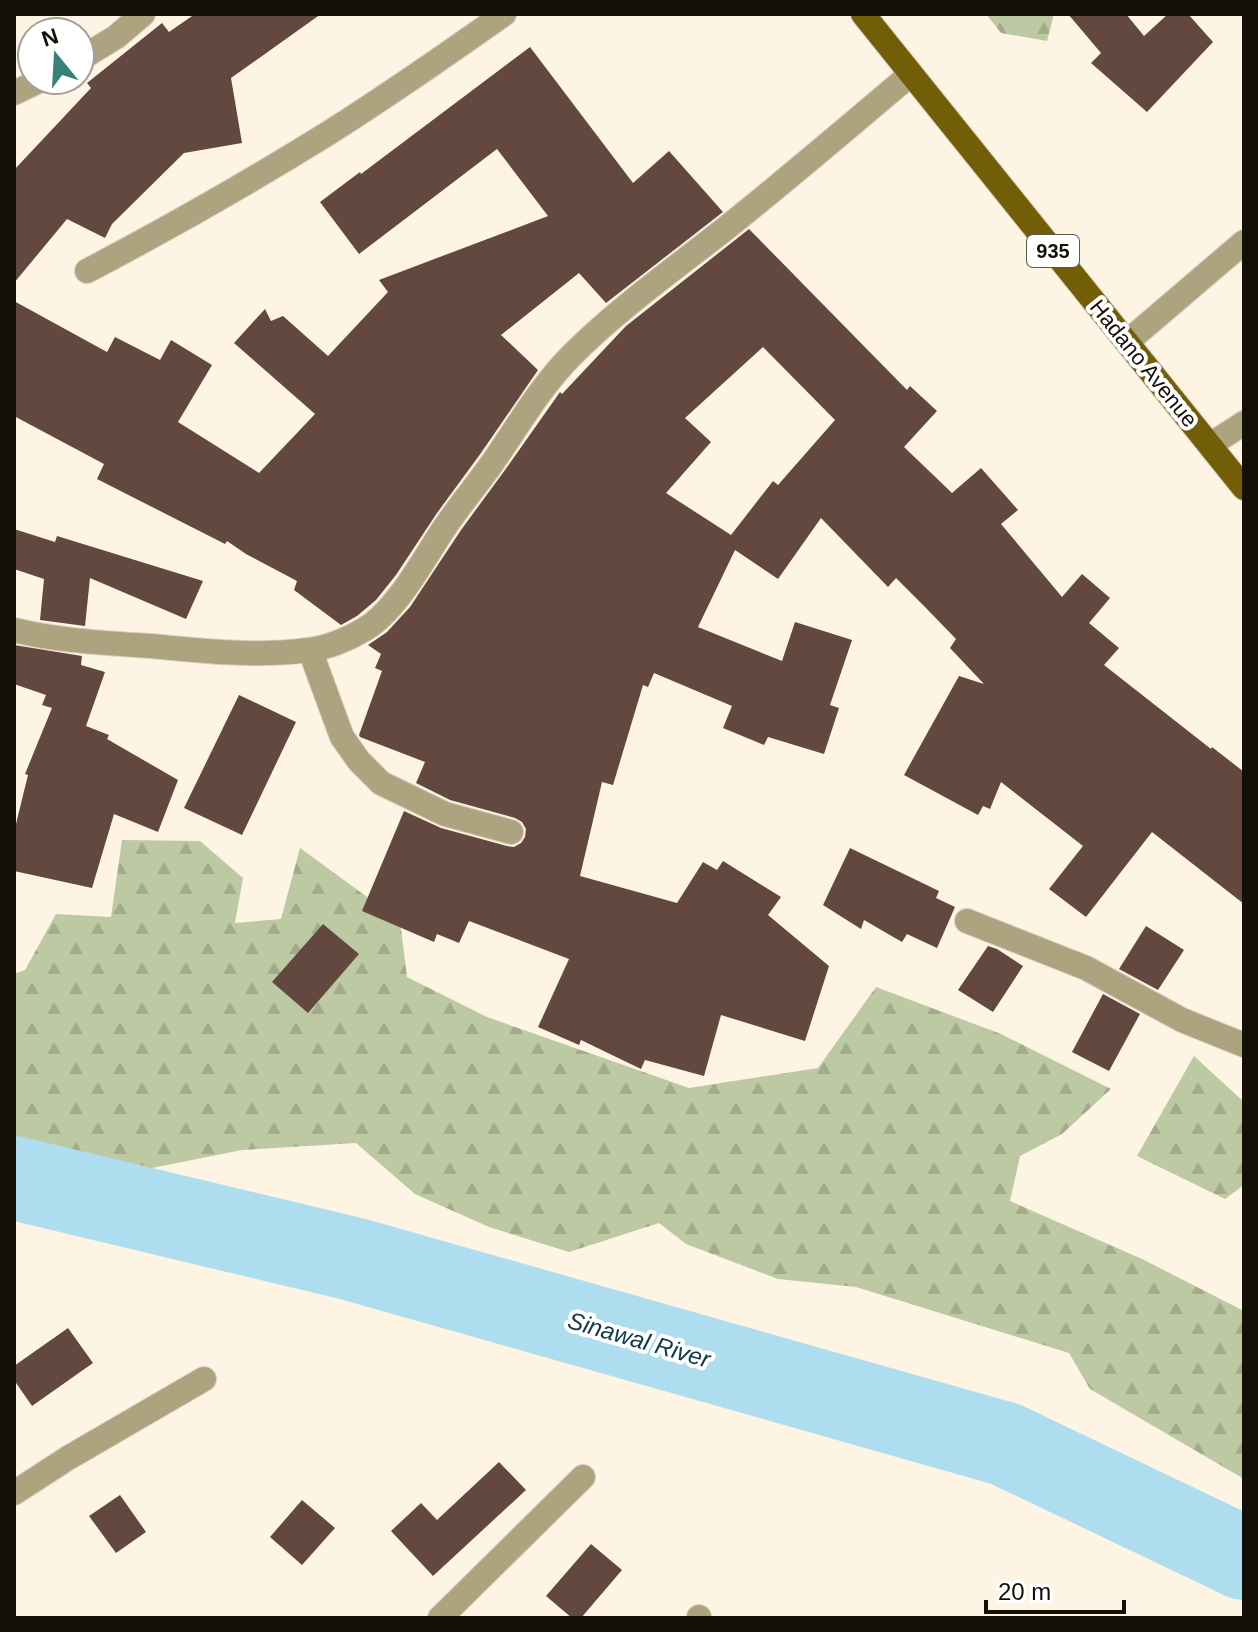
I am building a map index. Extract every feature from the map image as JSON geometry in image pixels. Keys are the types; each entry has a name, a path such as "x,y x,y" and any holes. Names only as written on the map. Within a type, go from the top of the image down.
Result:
{"main road":[{"name":"Hadano Avenue","path":"863,14 1244,488"}],"street":[{"path":"96,49 143,14"},
{"path":"87,271 168,228 329,132 504,14"},
{"path":"14,630 44,637 202,651 266,652 310,650 340,641 367,628 388,609 408,584 539,393 571,356 622,310 756,204 911,74"},
{"path":"1127,342 1244,242"},
{"path":"1210,445 1244,423"},
{"path":"310,650 342,737 359,761 381,783 445,814 511,832"},
{"path":"967,921 1086,968 1182,1020 1244,1045"},
{"path":"14,1493 204,1379"},
{"path":"440,1618 583,1477"}],"green space":[{"path":"986,14 1054,14 1047,41 1001,33"},
{"path":"122,840 200,841 243,878 235,923 281,919 300,848 400,921 407,977 487,1017 689,1088 818,1068 876,987 1001,1034 1111,1089 1062,1134 1020,1156 1010,1201 1142,1259 1244,1311 1244,1479 1090,1389 1069,1353 856,1287 778,1279 686,1244 659,1223 569,1252 489,1227 415,1194 356,1143 242,1150 127,1173 19,1146 14,1137 14,974 25,970 56,914 111,917"},
{"path":"1194,1056 1244,1102 1244,1185 1225,1199 1137,1156"}],"building":[{"path":"195,14 321,14 231,78 242,143 184,153 112,224 105,238 67,219 14,283 14,170 83,96 96,96 96,76 162,23 169,32"},
{"path":"1068,14 1126,14 1144,36 1168,14 1188,14 1213,42 1147,112 1091,63 1101,53"},
{"path":"530,47 633,183 669,151 723,212 606,303 579,273 501,335 538,370 396,575 376,600 357,616 341,625 294,590 297,581 227,541 225,544 97,479 104,464 14,416 14,301 107,352 115,337 160,360 171,340 212,365 178,422 259,473 315,414 234,343 265,309 271,321 283,316 328,356 388,292 379,280 548,216 497,149 359,254 320,202"},
{"path":"749,229 907,390 910,386 937,411 904,447 952,493 981,468 1018,510 1001,524 1062,597 1082,574 1110,598 1089,623 1119,648 1104,665 1244,772 1244,904 1152,832 1086,917 1049,889 1083,846 1001,782 990,809 983,806 978,815 904,775 959,676 984,684 950,648 956,639 926,608 896,578 888,587 821,518 778,579 735,550 698,627 782,661 795,622 852,640 830,705 839,708 824,754 768,737 764,745 723,728 732,706 654,673 648,687 643,685 613,785 602,782 580,876 677,903 703,862 717,870 723,861 781,897 768,915 829,966 805,1041 721,1015 704,1076 645,1060 641,1069 581,1040 579,1045 538,1027 569,959 469,921 459,943 437,934 434,942 362,911 404,811 441,828 507,846 514,847 525,837 526,829 515,818 450,800 416,783 425,762 360,737 382,671 375,668 381,654 368,645 387,632 410,607 560,392 562,394 626,326","holes":["763,347 835,420 778,485 773,481 731,535 666,493 711,442 685,418"]},
{"path":"14,529 55,542 57,536 203,581 186,619 90,578 85,626 40,620 44,579 14,569"},
{"path":"14,645 82,656 81,665 105,672 86,726 109,735 107,739 178,780 158,832 114,814 92,888 14,871 14,832 28,775 25,774 52,708 42,705 46,695 14,684"},
{"path":"239,695 296,722 242,835 184,808"},
{"path":"850,848 939,891 936,898 955,907 937,948 907,934 902,942 864,920 861,929 823,905"},
{"path":"323,924 359,954 308,1013 272,982"},
{"path":"1146,926 1184,950 1158,990 1119,969"},
{"path":"988,946 1023,966 993,1012 958,990"},
{"path":"1103,994 1140,1014 1109,1071 1072,1052"},
{"path":"68,1328 93,1363 32,1406 14,1380 14,1366"},
{"path":"499,1462 526,1490 433,1576 391,1531 421,1503 437,1520"},
{"path":"120,1495 146,1532 116,1553 89,1516"},
{"path":"302,1500 335,1528 302,1565 270,1537"},
{"path":"591,1544 622,1570 581,1618 572,1618 546,1596"}],"waterway":[{"name":"Sinawal River","path":"14,1178 353,1259 1005,1444 1244,1558"}]}
